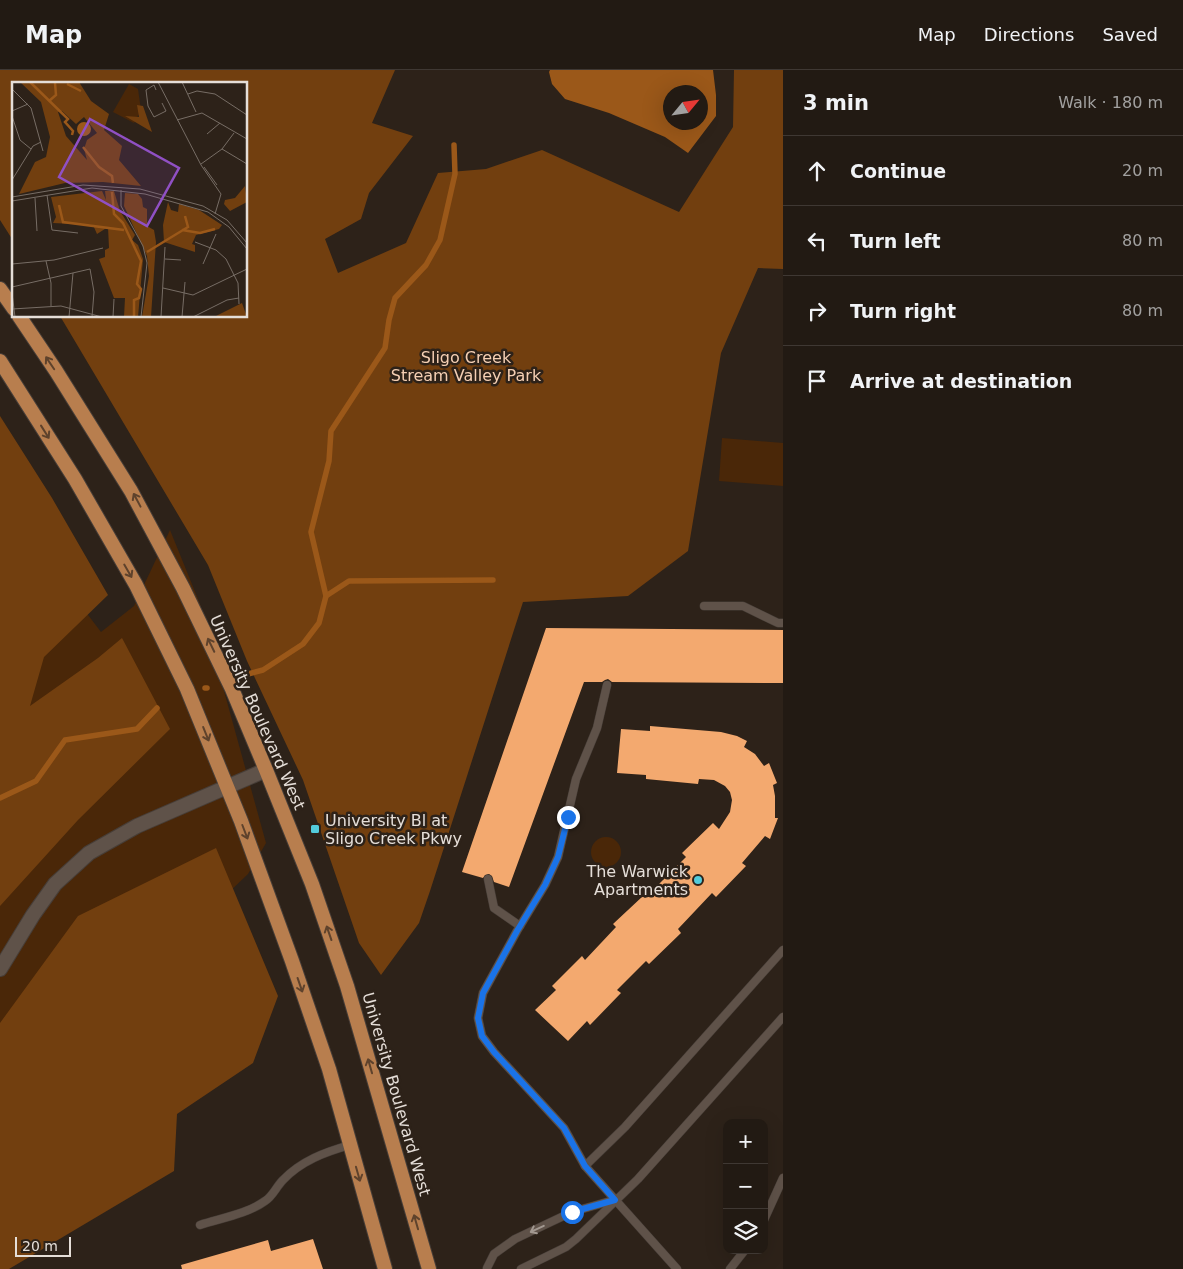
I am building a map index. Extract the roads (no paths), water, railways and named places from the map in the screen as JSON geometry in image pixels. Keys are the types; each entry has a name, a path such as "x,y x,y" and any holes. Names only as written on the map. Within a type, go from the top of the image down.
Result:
{"main road":[{"path":"0,289 12,306"},
{"name":"University Boulevard West","path":"19,318 56,371 131,490 183,588 232,689 312,884 347,986 429,1269"},
{"path":"0,361 75,478 136,585 187,689 258,866 329,1069 385,1269"}],"street":[{"path":"0,969 33,915 55,884 89,853 137,826 266,770"}],"lane":[{"path":"704,606 743,606 778,623 783,623"},
{"path":"607,685 598,728 576,779 558,857 545,885 483,993 478,1018 482,1036 494,1052 564,1128 585,1166 677,1269"},
{"path":"488,879 494,908 520,926"},
{"path":"585,1166 625,1127 783,950"},
{"path":"521,1269 566,1247 576,1239 638,1179 783,1017"},
{"path":"200,1225 249,1210 267,1200 283,1180 306,1161 350,1145"},
{"path":"768,1211 783,1178"},
{"path":"487,1269 494,1254 515,1239 572,1212 615,1200"},
{"path":"730,1269 742,1254"}],"waterway":[{"path":"248,674 263,670 303,644 319,623 326,596 311,532 329,461 331,431 385,348 389,320 395,298 426,265 440,240 455,174 454,145"},
{"path":"326,596 349,581 493,580"},
{"path":"0,798 36,781 65,740 137,729 157,708"}],"place":[{"name":"University Bl at Sligo Creek Pkwy","path":"315,829"},
{"name":"The Warwick Apartments","path":"698,880"}],"park label":[{"name":"Sligo Creek Stream Valley Park","path":"466,366"}]}
